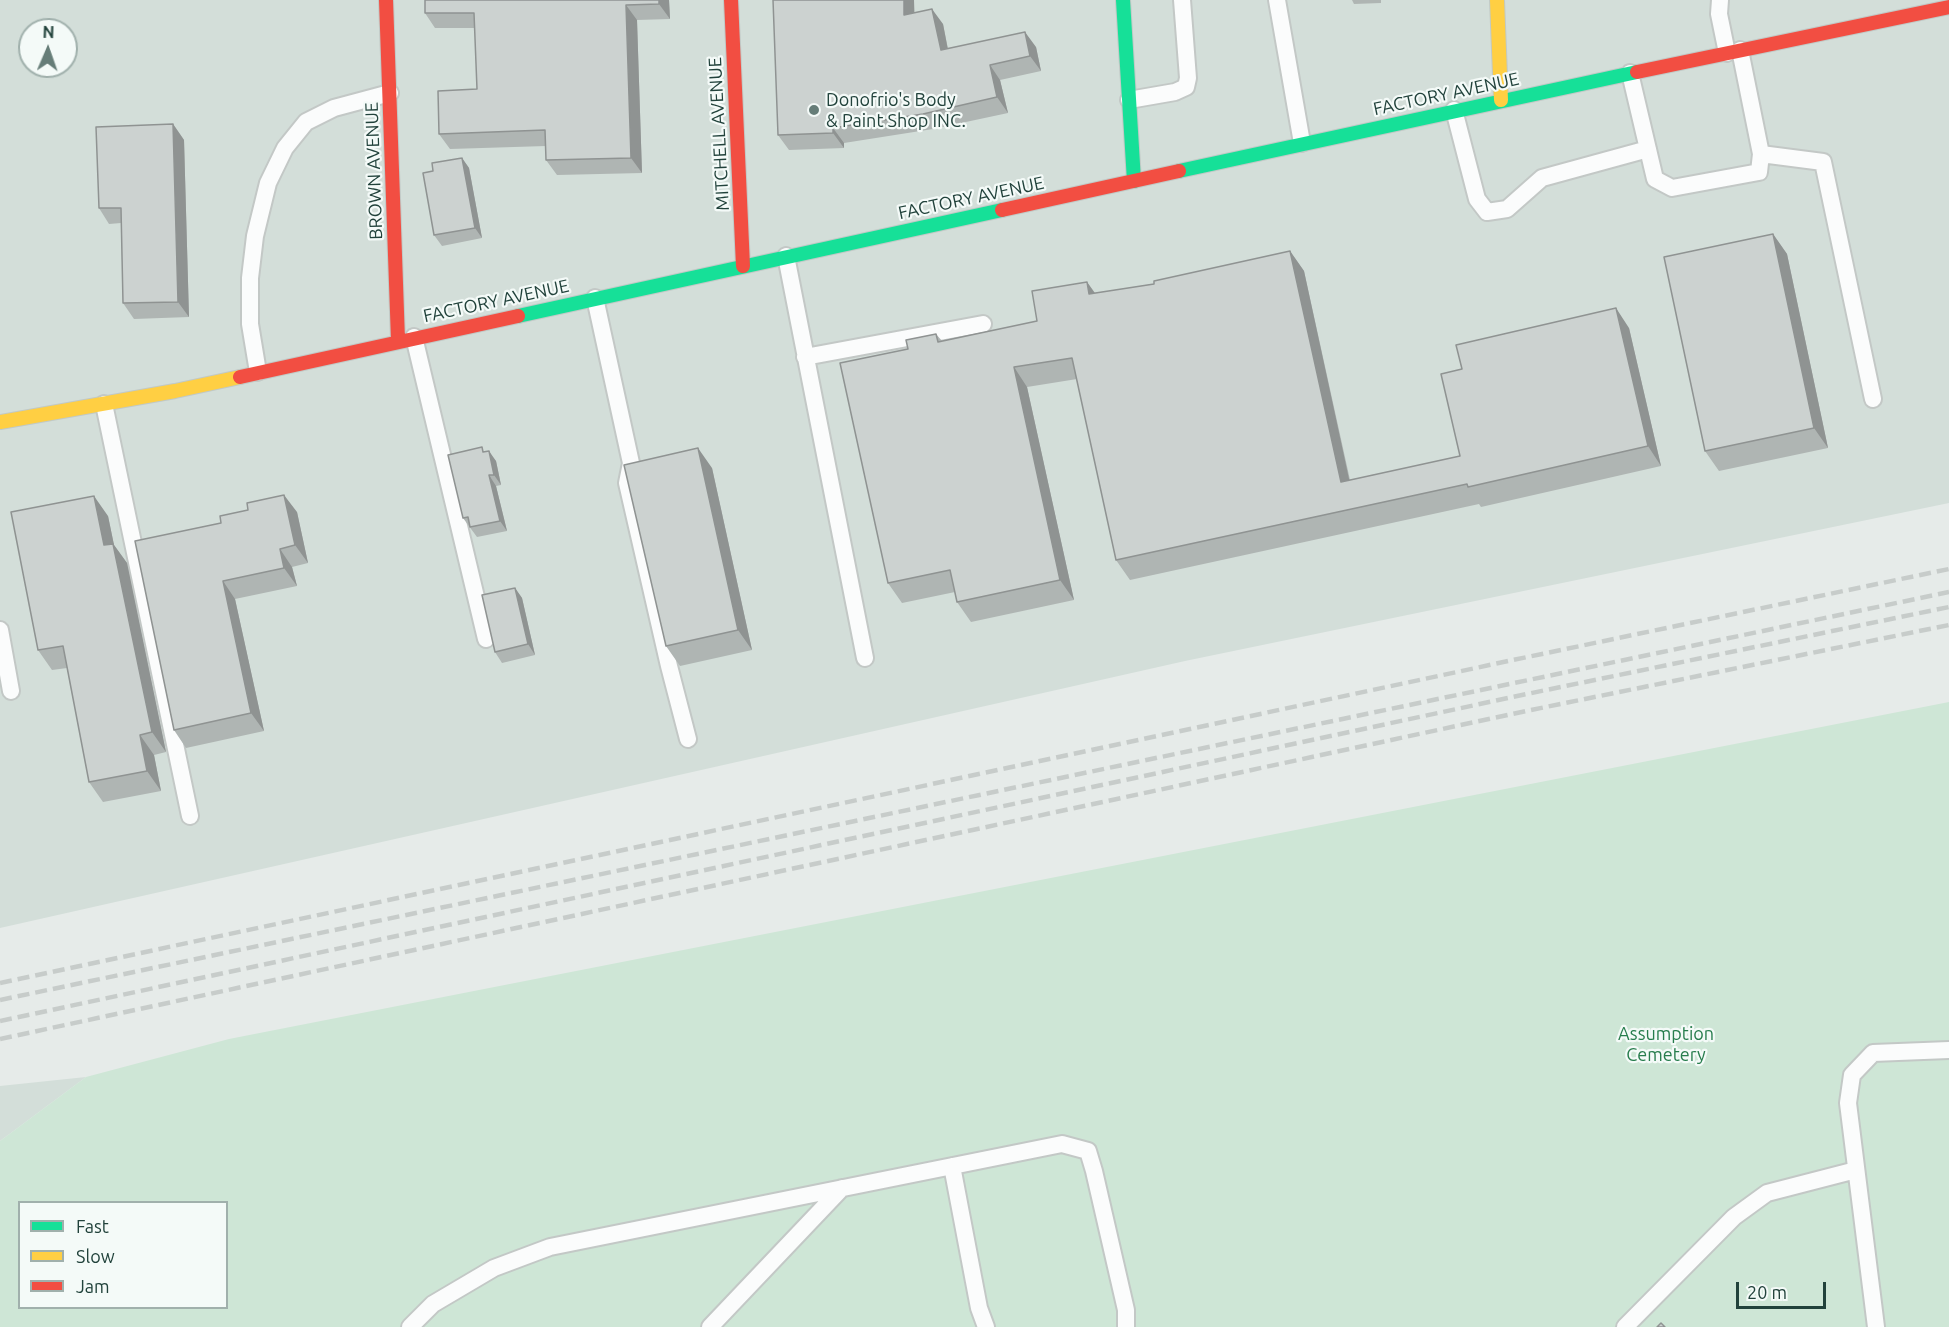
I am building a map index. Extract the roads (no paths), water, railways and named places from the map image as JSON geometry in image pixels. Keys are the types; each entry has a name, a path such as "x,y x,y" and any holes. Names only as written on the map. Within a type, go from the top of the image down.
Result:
{"street":[{"name":"BROWN AVENUE","path":"386,0 406,339"},
{"name":"MITCHELL AVENUE","path":"731,0 743,266"},
{"path":"1124,0 1134,181"},
{"path":"1497,0 1501,100"},
{"name":"FACTORY AVENUE","path":"0,422 175,391 1302,143 1733,51 1907,8 1949,7"}],"lane":[{"path":"1129,100 1175,92 1186,87 1188,78 1182,0"},
{"path":"1277,0 1302,143"},
{"path":"1630,73 1655,179 1672,188 1760,172 1761,154 1733,51 1719,14 1720,0"},
{"path":"258,372 250,324 250,278 255,236 268,183 285,148 306,122 334,108 390,93"},
{"path":"1455,110 1477,199 1487,212 1508,209 1542,178 1648,149"},
{"path":"1761,154 1823,162 1873,399"},
{"path":"786,256 865,658"},
{"path":"595,298 631,463 627,483 688,739"},
{"path":"805,357 983,324"},
{"path":"406,339 486,639"},
{"path":"104,404 190,816"},
{"path":"0,630 11,691"},
{"path":"1876,1327 1848,1103 1852,1075 1873,1053 1949,1050"},
{"path":"410,1327 434,1304 494,1268 550,1247 1062,1144 1088,1151 1126,1310 1126,1327"},
{"path":"952,1166 979,1308 986,1327"},
{"path":"1625,1327 1734,1217 1767,1193 1856,1170"},
{"path":"710,1327 843,1188"}],"railway":[{"path":"0,983 1949,569"},
{"path":"0,1000 1949,592"},
{"path":"0,1021 1522,695 1949,607"},
{"path":"0,1039 1526,711 1949,625"}],"place":[{"name":"Donofrio's Body & Paint Shop INC.","path":"814,110"}],"park label":[{"name":"Assumption Cemetery","path":"1666,1044"}]}
